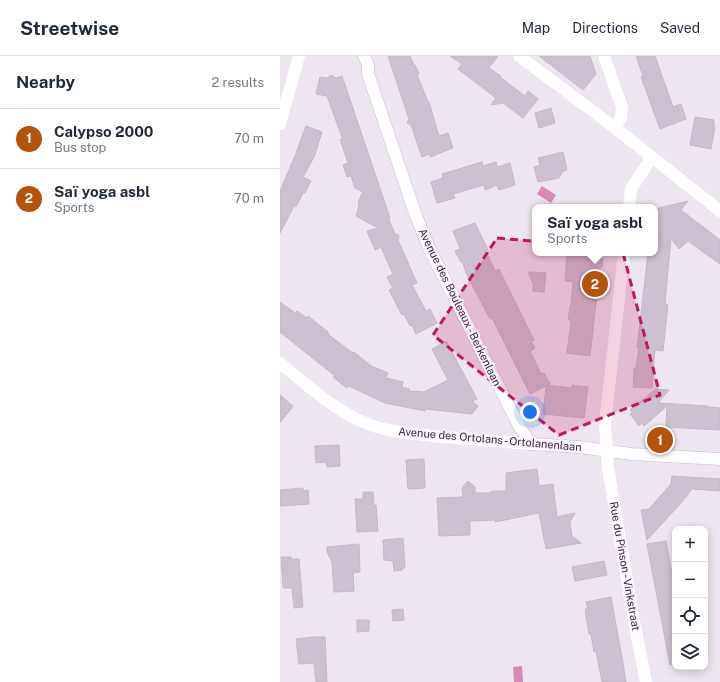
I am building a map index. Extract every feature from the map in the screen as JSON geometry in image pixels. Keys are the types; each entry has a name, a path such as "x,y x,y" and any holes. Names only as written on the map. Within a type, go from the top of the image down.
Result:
{"street":[{"path":"280,124 299,56"},
{"name":"Avenue des Bouleaux - Berkenlaan","path":"358,56 362,66 368,74 416,216 430,250 519,426 531,444"},
{"name":"Avenue des Bouleaux - Berkenlaan","path":"364,56 368,65 368,74"},
{"path":"519,56 652,157 720,211"},
{"path":"604,56 622,107 621,118 614,128"},
{"path":"629,204 631,189 652,157"},
{"name":"Rue du Pinson - Vinkstraat","path":"624,256 605,424 606,450 610,484 646,682"},
{"name":"Avenue des Ortolans - Ortolanenlaan","path":"280,363 333,404 352,416 390,431 531,444 549,444 631,454 720,459"}],"highlighted area":[{"path":"497,238 622,249 660,395 559,435 433,335"}],"shaded area":[{"path":"542,186 556,195 551,203 537,194"},
{"path":"522,666 523,682 514,682 513,667"}],"building":[{"path":"388,56 410,56 419,74 417,75 429,102 439,136 448,133 453,148 430,157 429,154 422,157 411,125 407,123 409,119"},
{"path":"450,56 498,56 489,68 525,96 528,91 538,99 523,118 503,103 491,105 496,98 458,69 462,64"},
{"path":"539,56 590,56 596,74 583,90"},
{"path":"636,56 655,56 673,107 681,104 686,119 660,129 641,77 643,76"},
{"path":"331,75 336,78 342,76 390,218 389,220 395,234 399,235 398,240 417,283 412,285 426,311 430,309 437,323 416,334 412,325 410,326 404,314 402,315 389,290 393,288 387,277 393,274 381,247 375,250 367,231 378,228 356,216 359,206 358,202 363,192 355,188 351,176 347,177 343,165 348,163 340,139 343,140 327,96 316,94 320,77 327,78"},
{"path":"551,108 555,123 539,128 535,113"},
{"path":"695,117 714,120 715,127 711,149 690,145"},
{"path":"306,126 322,132 314,157 303,177 311,181 296,207 294,206 280,233 280,191"},
{"path":"563,152 567,170 562,172 559,178 538,182 534,167 540,165 538,158"},
{"path":"482,162 483,166 496,162 497,167 510,163 515,185 499,190 497,185 485,190 484,185 453,194 455,198 437,203 431,182 443,178 442,174"},
{"path":"688,201 681,210 720,240 720,264 688,241 679,249 671,238 665,304 668,305 663,351 655,350 652,388 633,387 634,368 636,368 639,348 637,348 648,256 658,256 658,208"},
{"path":"475,223 488,250 486,251 495,271 499,269 534,340 531,341 535,348 530,351 541,374 544,373 550,384 547,385 572,388 572,385 588,387 584,418 543,414 546,386 530,394 492,318 490,319 466,273 463,263 455,251 460,249 453,231"},
{"path":"567,256 601,256 603,266 600,269 590,356 567,353 571,320 568,320 573,282 565,281"},
{"path":"528,272 546,273 544,292 533,291 533,284"},
{"path":"280,302 295,313 297,311 307,318 308,316 328,332 328,334 334,339 353,353 354,352 371,366 388,373 386,378 403,382 402,387 409,389 409,391 424,392 448,380 432,349 446,341 477,399 472,401 478,406 472,414 425,409 425,411 385,403 349,386 347,388 333,377 335,376 280,332"},
{"path":"656,389 669,390 658,403 720,408 720,430 666,427 667,406 644,426 642,423 639,426 630,414 632,412 630,410"},
{"path":"280,395 293,406 280,423"},
{"path":"339,445 340,466 327,467 326,462 316,463 315,446"},
{"path":"424,459 425,488 408,489 406,460"},
{"path":"537,469 539,486 553,484 557,517 575,513 570,522 572,536 581,543 546,549 539,513 495,522 495,520 470,521 470,535 439,536 437,498 463,497 462,488 468,481 475,487 475,493 506,491 506,473"},
{"path":"672,476 720,479 720,491 692,489 647,540 641,510 649,509 671,484"},
{"path":"303,488 303,491 308,490 309,504 280,506 280,490"},
{"path":"363,492 373,492 374,506 376,505 378,531 357,532 355,499 363,499"},
{"path":"403,538 405,567 402,570 394,571 393,561 384,560 383,540"},
{"path":"666,541 672,574 672,665 670,665 647,544"},
{"path":"359,544 360,572 353,573 354,591 334,592 332,562 327,552 327,547"},
{"path":"281,557 299,559 303,607 294,608 292,588 283,587"},
{"path":"604,561 607,575 575,581 572,567"},
{"path":"611,597 626,682 602,682 596,651 594,652 591,634 589,634 585,609 588,609 586,602"},
{"path":"403,609 404,620 393,621 392,610"},
{"path":"357,620 369,620 369,631 357,632"},
{"path":"325,637 327,682 316,682 314,663 299,664 296,639"}],"place":[{"name":"Saï yoga asbl","path":"595,284"},
{"name":"Calypso 2000","path":"660,440"}]}
